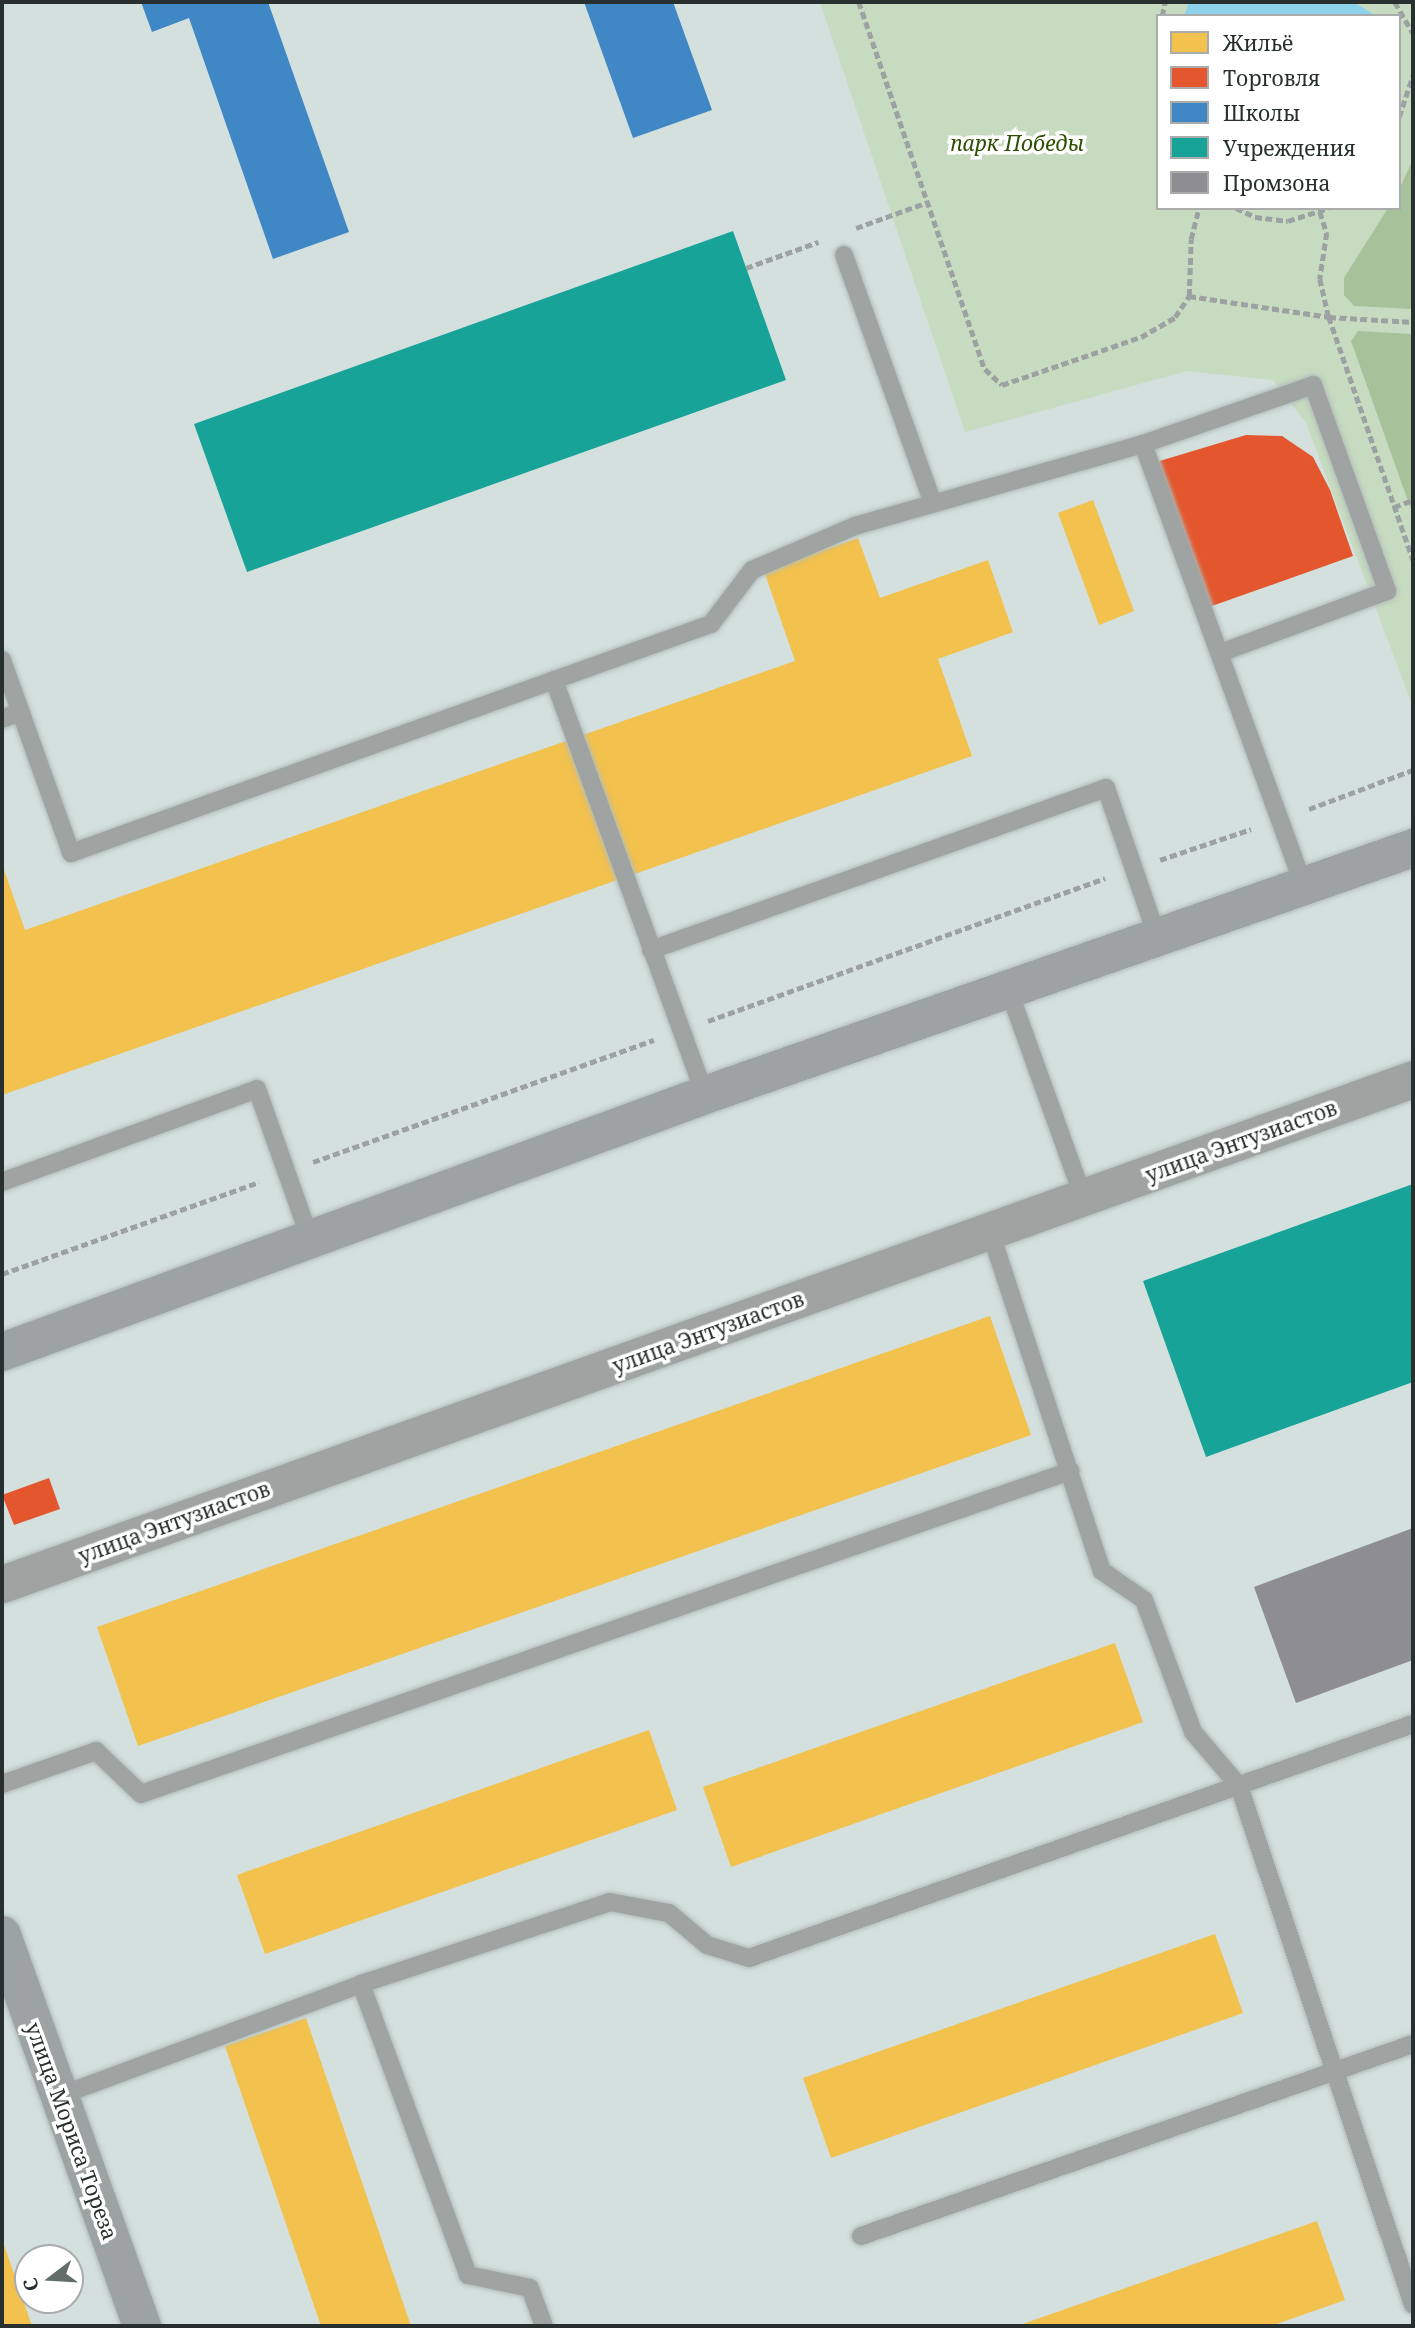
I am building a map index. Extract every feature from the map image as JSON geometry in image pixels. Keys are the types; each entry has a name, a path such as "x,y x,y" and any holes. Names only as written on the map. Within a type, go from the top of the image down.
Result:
{"main road":[{"path":"2,1352 705,1095 1305,888 1413,848"},
{"name":"улица Мориса Тореза","path":"2,1936 142,2326"}],"street":[{"name":"улица Энтузиастов","path":"2,1584 1413,1079"}],"lane":[{"path":"844,255 933,504"},
{"path":"2,660 71,853 711,624 752,570 855,526 1143,444 1313,385 1387,591 1220,653"},
{"path":"1143,444 1305,888"},
{"path":"554,680 705,1095"},
{"path":"2,719 20,712"},
{"path":"652,950 1106,788 1158,939"},
{"path":"1009,991 1083,1197"},
{"path":"2,1182 257,1089 310,1239"},
{"path":"990,1231 1102,1571 1144,1600 1193,1732 1239,1786 1413,2305"},
{"path":"2,1784 96,1751 141,1794 1070,1471"},
{"path":"59,2096 361,1984 610,1902 669,1913 707,1945 749,1958 1413,1724"},
{"path":"361,1984 468,2275 530,2288 544,2326"},
{"path":"861,2236 1413,2044"}],"path":[{"path":"859,2 985,369 1002,385 1141,337 1175,317 1189,296 1191,239 1198,210"},
{"path":"1395,2 1413,33"},
{"path":"1401,111 1413,75"},
{"path":"1240,210 1255,217 1288,221 1324,210"},
{"path":"1320,212 1327,233 1320,279 1329,317 1413,559"},
{"path":"1189,296 1329,317 1413,322"},
{"path":"1394,507 1413,500"}],"green space":[{"name":"парк Победы","path":"820,2 1413,2 1413,707 1306,423 1273,380 1187,371 965,432"},
{"path":"1413,159 1413,309 1354,306 1344,295 1344,278 1387,210 1401,210 1401,186"},
{"path":"1358,331 1413,334 1413,515 1351,341"}],"water":[{"path":"1189,2 1353,2 1374,14 1185,14"}],"building: Жильё":[{"path":"1093,500 1134,611 1099,625 1058,513"},
{"path":"858,538 880,598 988,560 1013,632 938,659 972,756 2,1095 2,864 25,930 795,661 764,571"},
{"path":"990,1316 1031,1435 138,1746 97,1627"},
{"path":"1115,1643 1143,1722 731,1867 703,1787"},
{"path":"649,1730 677,1810 265,1954 237,1875"},
{"path":"1215,1934 1243,2013 831,2158 803,2078"},
{"path":"306,2018 411,2326 321,2326 225,2046"},
{"path":"1317,2221 1345,2300 1271,2326 1017,2326"},
{"path":"2,2239 14,2274 14,2314 28,2314 32,2326 2,2326"}],"building: Торговля":[{"path":"1246,435 1282,436 1313,457 1330,490 1353,556 1209,607 1153,463"},
{"path":"49,1478 60,1509 14,1525 2,1495"}],"building: Школы":[{"path":"141,2 268,2 349,232 273,259 189,18 152,32"},
{"path":"584,2 673,2 712,110 633,138"}],"building: Учреждения":[{"path":"733,231 786,380 247,572 194,424"},
{"path":"1413,1184 1413,1382 1206,1457 1143,1281"}],"building: Промзона":[{"path":"1413,1528 1413,1660 1296,1703 1254,1587"}]}
